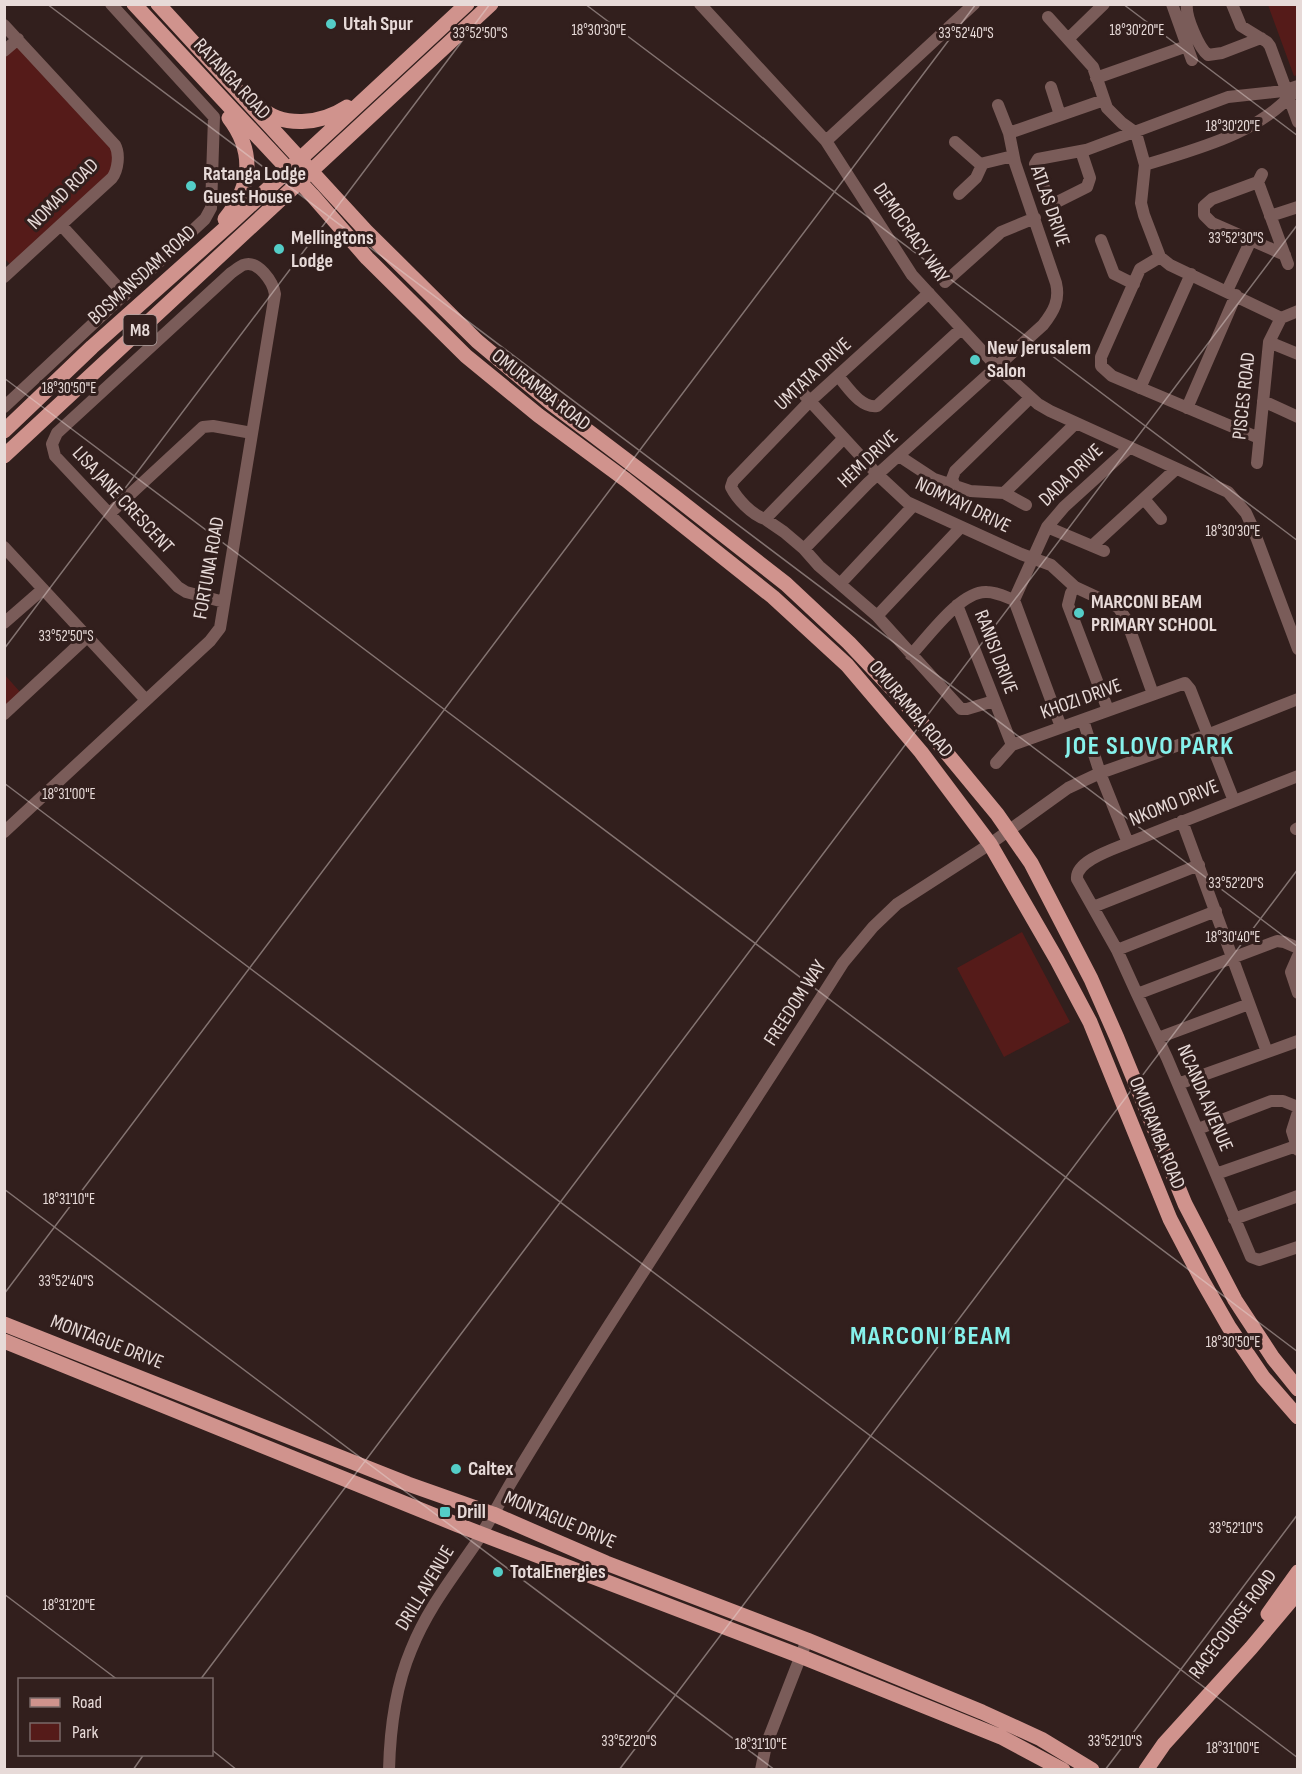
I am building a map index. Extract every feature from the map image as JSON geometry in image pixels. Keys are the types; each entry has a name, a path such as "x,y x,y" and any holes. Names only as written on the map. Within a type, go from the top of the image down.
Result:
{"main road":[{"name":"RATANGA ROAD","path":"134,4 188,63 305,177"},
{"name":"RATANGA ROAD","path":"158,4 200,51 293,165"},
{"name":"BOSMANSDAM ROAD","path":"4,432 76,362 467,4"},
{"name":"BOSMANSDAM ROAD","path":"4,456 491,4"},
{"path":"200,51 225,69 263,111 293,122 320,120 332,115 380,85"},
{"path":"188,63 232,122 244,146 248,163 239,200 199,251"},
{"name":"OMURAMBA ROAD","path":"305,177 366,231 477,341 551,404 786,584 822,617 902,699 1010,829 1031,863 1091,979 1185,1204 1244,1314 1273,1358 1298,1389"},
{"name":"OMURAMBA ROAD","path":"305,177 366,258 466,356 538,415 698,537 810,629 847,665 914,743 990,844 1057,960 1090,1022 1170,1220 1229,1327 1257,1369 1298,1417"},
{"name":"MONTAGUE DRIVE","path":"4,1324 392,1478 493,1514 606,1563 807,1640 1041,1738 1092,1770"},
{"name":"MONTAGUE DRIVE","path":"4,1341 481,1534 800,1656 1001,1737 1063,1770"},
{"name":"RACECOURSE ROAD","path":"1202,1701 1298,1572"},
{"name":"RACECOURSE ROAD","path":"1146,1770 1164,1744 1298,1592"}],"street":[{"path":"4,407 125,295 209,214 211,208 215,124 210,112 111,4"},
{"name":"DEMOCRACY WAY","path":"700,4 826,141 912,274 997,367 1030,398 1050,411 1228,492 1246,513 1298,649"},
{"path":"826,141 974,4"},
{"path":"1068,39 1104,4"},
{"path":"1172,4 1192,60"},
{"path":"1232,4 1241,26 1270,46 1293,91 1298,122"},
{"path":"1187,5 1187,14 1202,49 1208,56 1261,39"},
{"path":"1048,17 1093,67 1104,100 1113,115 1136,133 1145,165 1141,202 1160,257 1170,265 1281,318 1298,311"},
{"name":"NOMAD ROAD","path":"4,25 117,148 115,174 9,273"},
{"path":"4,51 18,39"},
{"path":"1096,78 1187,46"},
{"path":"1051,87 1060,115"},
{"path":"1082,151 1090,178 1087,187 1051,204 1035,162 1038,159 1082,151 1228,98 1293,91"},
{"path":"1145,165 1245,131 1293,91"},
{"path":"1009,132 1104,100"},
{"name":"ATLAS DRIVE","path":"997,367 1043,325 1052,314 1059,294 1014,156 1009,132 998,105"},
{"path":"956,142 975,162 982,165 1014,156"},
{"path":"959,194 976,178 982,165"},
{"path":"1260,178 1270,216 1286,260 1251,240 1212,224 1203,210 1206,202 1260,178"},
{"path":"1270,216 1298,207"},
{"path":"945,282 1001,232 1035,218"},
{"path":"61,225 125,295"},
{"path":"1101,240 1114,274 1134,284"},
{"path":"1187,408 1251,240"},
{"path":"1160,257 1143,266 1101,357 1101,366 1112,376 1259,438"},
{"path":"4,258 9,273"},
{"name":"LISA JANE CRESCENT","path":"224,602 182,590 55,456 52,444 54,439 231,273 241,265 254,265"},
{"name":"FORTUNA ROAD","path":"4,832 215,636 221,623 275,294 274,288 265,275 254,265"},
{"path":"1140,388 1191,274"},
{"name":"UMTATA DRIVE","path":"765,519 734,494 731,487 733,481 809,402 929,293"},
{"name":"PISCES ROAD","path":"1257,463 1269,342 1281,318"},
{"path":"838,376 866,405 877,406 961,329"},
{"path":"1269,342 1298,354"},
{"name":"HEM DRIVE","path":"804,549 878,475 997,367"},
{"name":"NOMYAYI DRIVE","path":"797,387 878,475 913,506 1021,554 1033,556 1051,565 1075,587 1112,603 1126,619 1153,694"},
{"path":"955,486 952,479 955,471 1030,398"},
{"path":"1263,401 1298,417"},
{"path":"1004,494 1076,423"},
{"path":"109,514 203,427 213,426 252,433"},
{"path":"844,438 765,519 804,549 819,566 877,616 961,709 994,701"},
{"name":"DADA DRIVE","path":"1014,600 1047,526 1064,507 1130,447"},
{"path":"899,456 924,474 955,486 970,491 1004,494 1026,505"},
{"path":"1047,526 1098,548 1176,469"},
{"path":"1144,499 1161,519"},
{"path":"840,584 913,506"},
{"path":"877,616 960,527"},
{"path":"4,548 146,700"},
{"path":"1075,587 1068,605 1108,710"},
{"path":"4,623 43,589"},
{"path":"911,655 957,605 971,596 986,592 1014,600 1061,727"},
{"name":"RANISI DRIVE","path":"957,605 1012,745"},
{"path":"4,714 87,637"},
{"name":"KHOZI DRIVE","path":"996,763 1012,745 1186,683 1207,735"},
{"name":"FREEDOM WAY","path":"481,1534 618,1311 850,953 873,927 897,904 990,844 1068,788 1100,773 1207,735 1298,699"},
{"path":"1083,720 1100,773 1128,843"},
{"path":"1207,735 1233,801"},
{"name":"NKOMO DRIVE","path":"1077,879 1081,867 1102,854 1298,776"},
{"path":"1182,821 1267,1052"},
{"path":"1093,907 1199,865"},
{"name":"NCANDA AVENUE","path":"1077,879 1117,950 1158,1038 1251,1257 1269,1257 1298,1247"},
{"path":"1117,950 1216,911"},
{"path":"1137,994 1277,941 1298,948"},
{"path":"1298,956 1291,972 1298,993"},
{"path":"1158,1038 1249,1004"},
{"path":"1178,1084 1298,1041"},
{"path":"1198,1129 1271,1101 1283,1101 1298,1107"},
{"path":"1216,1174 1297,1148 1292,1131 1298,1112"},
{"path":"1234,1219 1298,1196"},
{"name":"DRILL AVENUE","path":"390,1770 391,1727 410,1651 431,1608 481,1534"},
{"path":"761,1770 766,1745 807,1640"}],"green space":[{"path":"1268,5 1297,5 1297,75 1294,76"},
{"path":"17,40 114,146 114,172 15,269 4,258 4,52"},
{"path":"4,674 21,693 4,708"},
{"path":"1022,932 1070,1022 1004,1057 957,968"}],"place":[{"name":"Utah Spur","path":"331,24"},
{"name":"Ratanga Lodge Guest House","path":"191,186"},
{"name":"Mellingtons Lodge","path":"279,249"},
{"name":"New Jerusalem Salon","path":"975,360"},
{"name":"MARCONI BEAM PRIMARY SCHOOL","path":"1079,613"},
{"name":"Caltex","path":"456,1469"},
{"name":"Drill","path":"445,1512"},
{"name":"TotalEnergies","path":"498,1572"}],"district":[{"name":"JOE SLOVO PARK","path":"1150,746"},
{"name":"MARCONI BEAM","path":"931,1336"}]}
